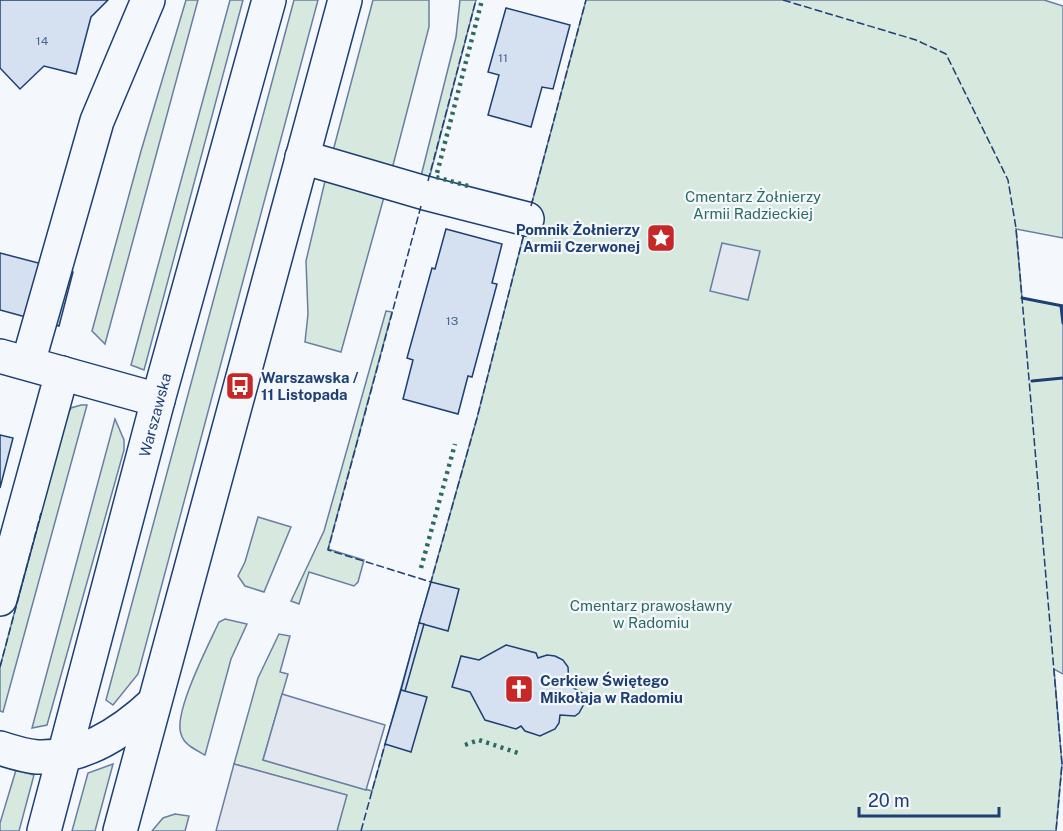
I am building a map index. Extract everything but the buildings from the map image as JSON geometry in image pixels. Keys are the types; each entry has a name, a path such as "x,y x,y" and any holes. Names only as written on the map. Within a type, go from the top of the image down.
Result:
{"main road":[{"path":"148,0 97,120 14,360 158,400"},
{"name":"Warszawska","path":"44,831 158,400 269,0"},
{"path":"120,831 345,0"},
{"path":"302,157 425,193 528,219"},
{"path":"0,599 62,373"},
{"path":"0,748 37,757 64,754 117,734 154,703"}],"green space":[{"path":"186,0 198,0 105,344 92,331 141,151"},
{"path":"230,0 243,0 144,370 131,365"},
{"path":"294,0 318,0 138,674 113,705 106,700"},
{"path":"373,0 429,0 429,27 392,169 333,151"},
{"path":"460,0 476,0 428,183 420,180 456,37"},
{"path":"586,0 1044,0 1063,6 1063,238 1016,229 1022,298 1063,306 1063,674 1054,669 1062,764 1056,831 337,831 346,795 234,764 258,678 279,634 290,636 280,672 288,674 263,760 372,791 477,418"},
{"path":"325,181 384,197 341,352 305,342 308,314 306,261"},
{"path":"386,311 392,312 328,549 364,560 358,582 354,586 309,572 299,604 291,601 324,531"},
{"path":"87,405 3,712 0,711 0,667 66,418 71,408"},
{"path":"115,419 124,440 124,450 47,725 32,728"},
{"path":"258,517 291,527 264,592 245,586 238,576 245,562"},
{"path":"225,619 247,624 231,659 205,755 185,741 181,734 180,724 193,678 219,622"},
{"path":"113,764 95,831 72,831 88,773"},
{"path":"16,770 34,775 19,831 0,831 0,823"},
{"path":"175,814 189,816 185,831 152,831 163,818"}],"shaded area":[{"path":"722,243 760,251 748,300 710,291"},
{"path":"282,694 385,725 366,790 263,760"},
{"path":"234,764 347,795 337,831 216,831"}],"hedge":[{"path":"468,186 436,177 482,0"},
{"path":"421,568 455,444"},
{"path":"465,745 479,740 518,753"}],"fence":[{"path":"428,181 476,0"},
{"path":"531,206 586,0"},
{"path":"783,0 916,40 946,54 1008,180 1016,228 1062,764 1056,831"},
{"path":"421,206 328,550 431,582 477,418 525,230"},
{"path":"0,667 41,513"},
{"path":"361,831 385,744"}],"wall":[{"path":"1022,298 1063,306"},
{"path":"1061,306 1063,323"},
{"path":"1032,381 1063,378"}],"place":[{"name":"Pomnik Żołnierzy Armii Czerwonej","path":"661,238"},
{"name":"Warszawska / 11 Listopada","path":"240,386"},
{"name":"Cerkiew Świętego Mikołaja w Radomiu","path":"519,689"}],"park label":[{"name":"Cmentarz Żołnierzy Armii Radzieckiej","path":"753,204"},
{"name":"Cmentarz prawosławny w Radomiu","path":"651,614"}]}
